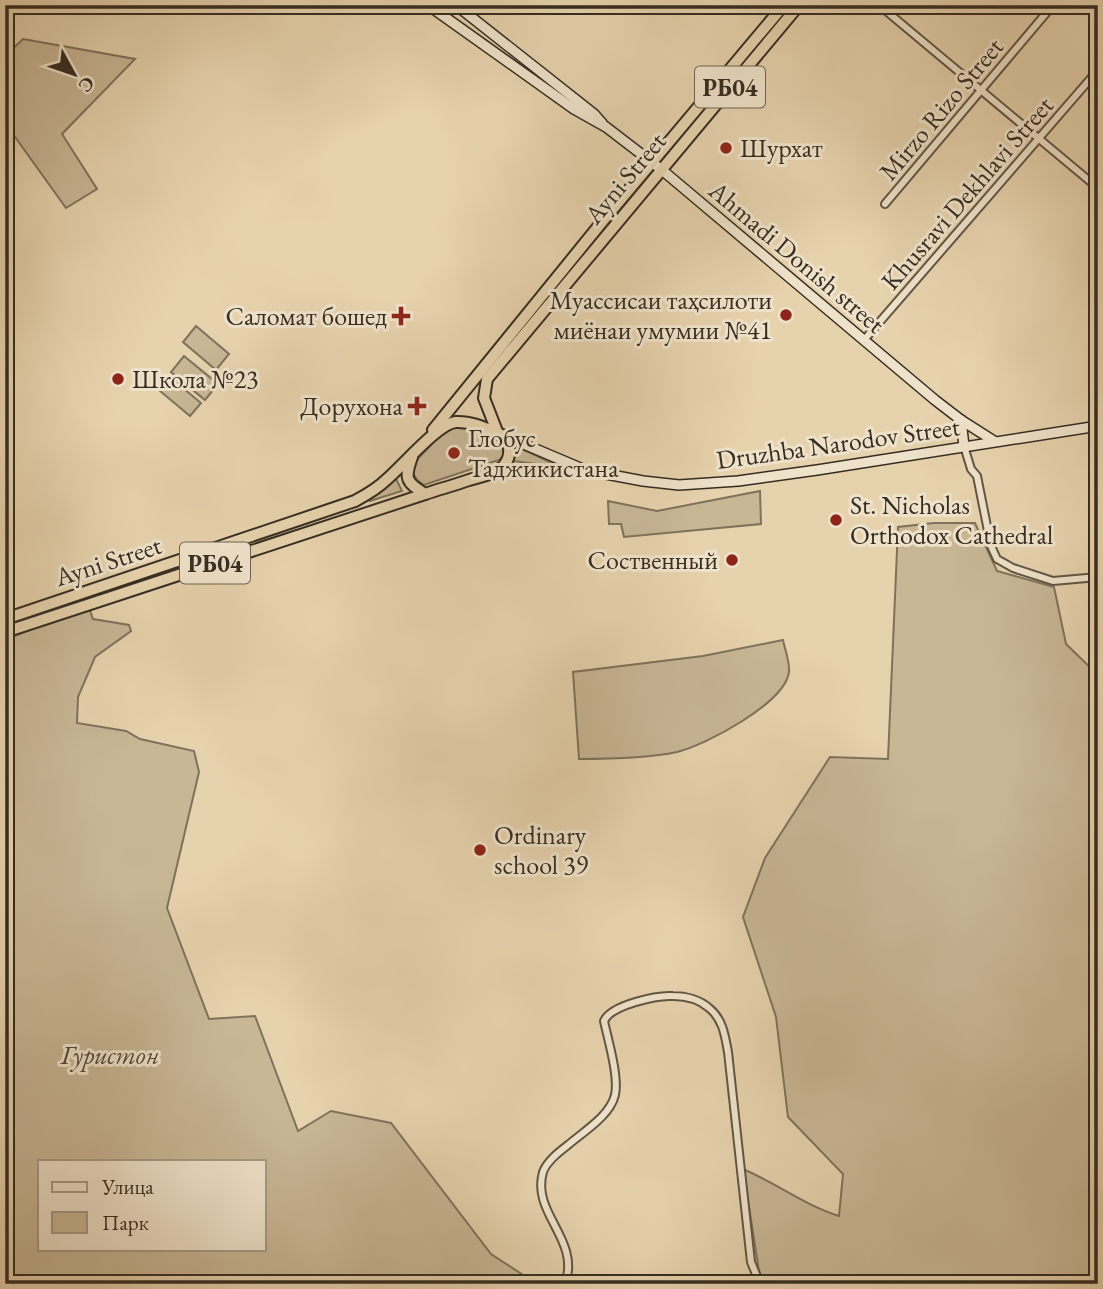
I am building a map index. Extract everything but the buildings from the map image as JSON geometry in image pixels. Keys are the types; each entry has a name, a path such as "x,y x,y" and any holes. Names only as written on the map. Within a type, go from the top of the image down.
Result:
{"highway":[{"name":"РБ04","path":"651,163 784,5"},
{"name":"Ayni Street","path":"503,436 484,398 487,379 799,5"},
{"name":"Ayni Street","path":"428,439 440,420 651,163"},
{"name":"Ayni Street","path":"5,619 355,502 384,483 445,425 455,422 473,424 503,436"},
{"path":"495,473 510,457 503,436"},
{"path":"412,457 408,480 425,494"},
{"name":"РБ04","path":"5,632 495,473"}],"street":[{"path":"428,5 568,106 606,127"},
{"path":"456,5 594,114 606,127"},
{"path":"879,5 1098,188"},
{"name":"Mirzo Rizo Street","path":"885,204 1053,5"},
{"name":"Khusravi Dekhlavi Street","path":"864,340 1098,70"},
{"name":"Ahmadi Donish street","path":"606,127 662,170 961,420 994,441"},
{"path":"961,420 964,446 971,469 977,476 991,545 1000,563 1053,581 1098,577"},
{"name":"Druzhba Narodov Street","path":"585,470 655,483 699,484 817,470 1098,426"},
{"path":"503,436 585,470"},
{"path":"495,473 585,470"},
{"path":"565,1284 568,1254 542,1195 543,1171 550,1161 590,1126 611,1103 615,1083 604,1021 606,1017 617,1008 667,996 701,1002 718,1017 723,1027 751,1262 760,1284"}],"green space":[{"path":"23,39 135,59 62,134 97,189 66,208 5,123 5,56"},
{"path":"196,326 229,354 216,370 183,342"},
{"path":"184,356 218,384 205,400 171,372"},
{"path":"171,378 201,403 190,416 160,391"},
{"path":"466,425 501,440 504,455 499,460 424,485 417,480 410,467 447,428"},
{"path":"518,447 552,463 551,466 513,461"},
{"path":"396,479 402,491 370,501 369,498"},
{"path":"760,491 761,524 624,537 621,524 609,524 608,501 657,511"},
{"path":"934,523 975,523 997,571 1054,587 1066,644 1098,675 1098,1284 765,1284 759,1271 743,1169 839,1216 843,1174 788,1117 776,1017 743,917 765,858 830,757 888,759 898,527"},
{"name":"Гуристон","path":"88,605 93,619 129,625 131,631 95,657 78,697 77,723 126,731 140,739 194,751 199,772 167,908 209,1019 255,1016 298,1131 331,1111 391,1123 491,1254 537,1284 5,1284 5,640"},
{"path":"783,640 789,668 784,684 774,697 759,709 724,732 677,752 641,757 579,759 573,672 703,656"}],"place":[{"name":"Шурхат","path":"726,148"},
{"name":"Муассисаи таҳсилоти миёнаи умумии №41","path":"786,315"},
{"name":"Саломат бошед","path":"401,316"},
{"name":"Школа №23","path":"118,379"},
{"name":"Дорухона","path":"417,406"},
{"name":"Глобус Таджикистана","path":"454,453"},
{"name":"St. Nicholas Orthodox Cathedral","path":"836,520"},
{"name":"Соственный","path":"732,560"},
{"name":"Ordinary school 39","path":"480,850"}]}
